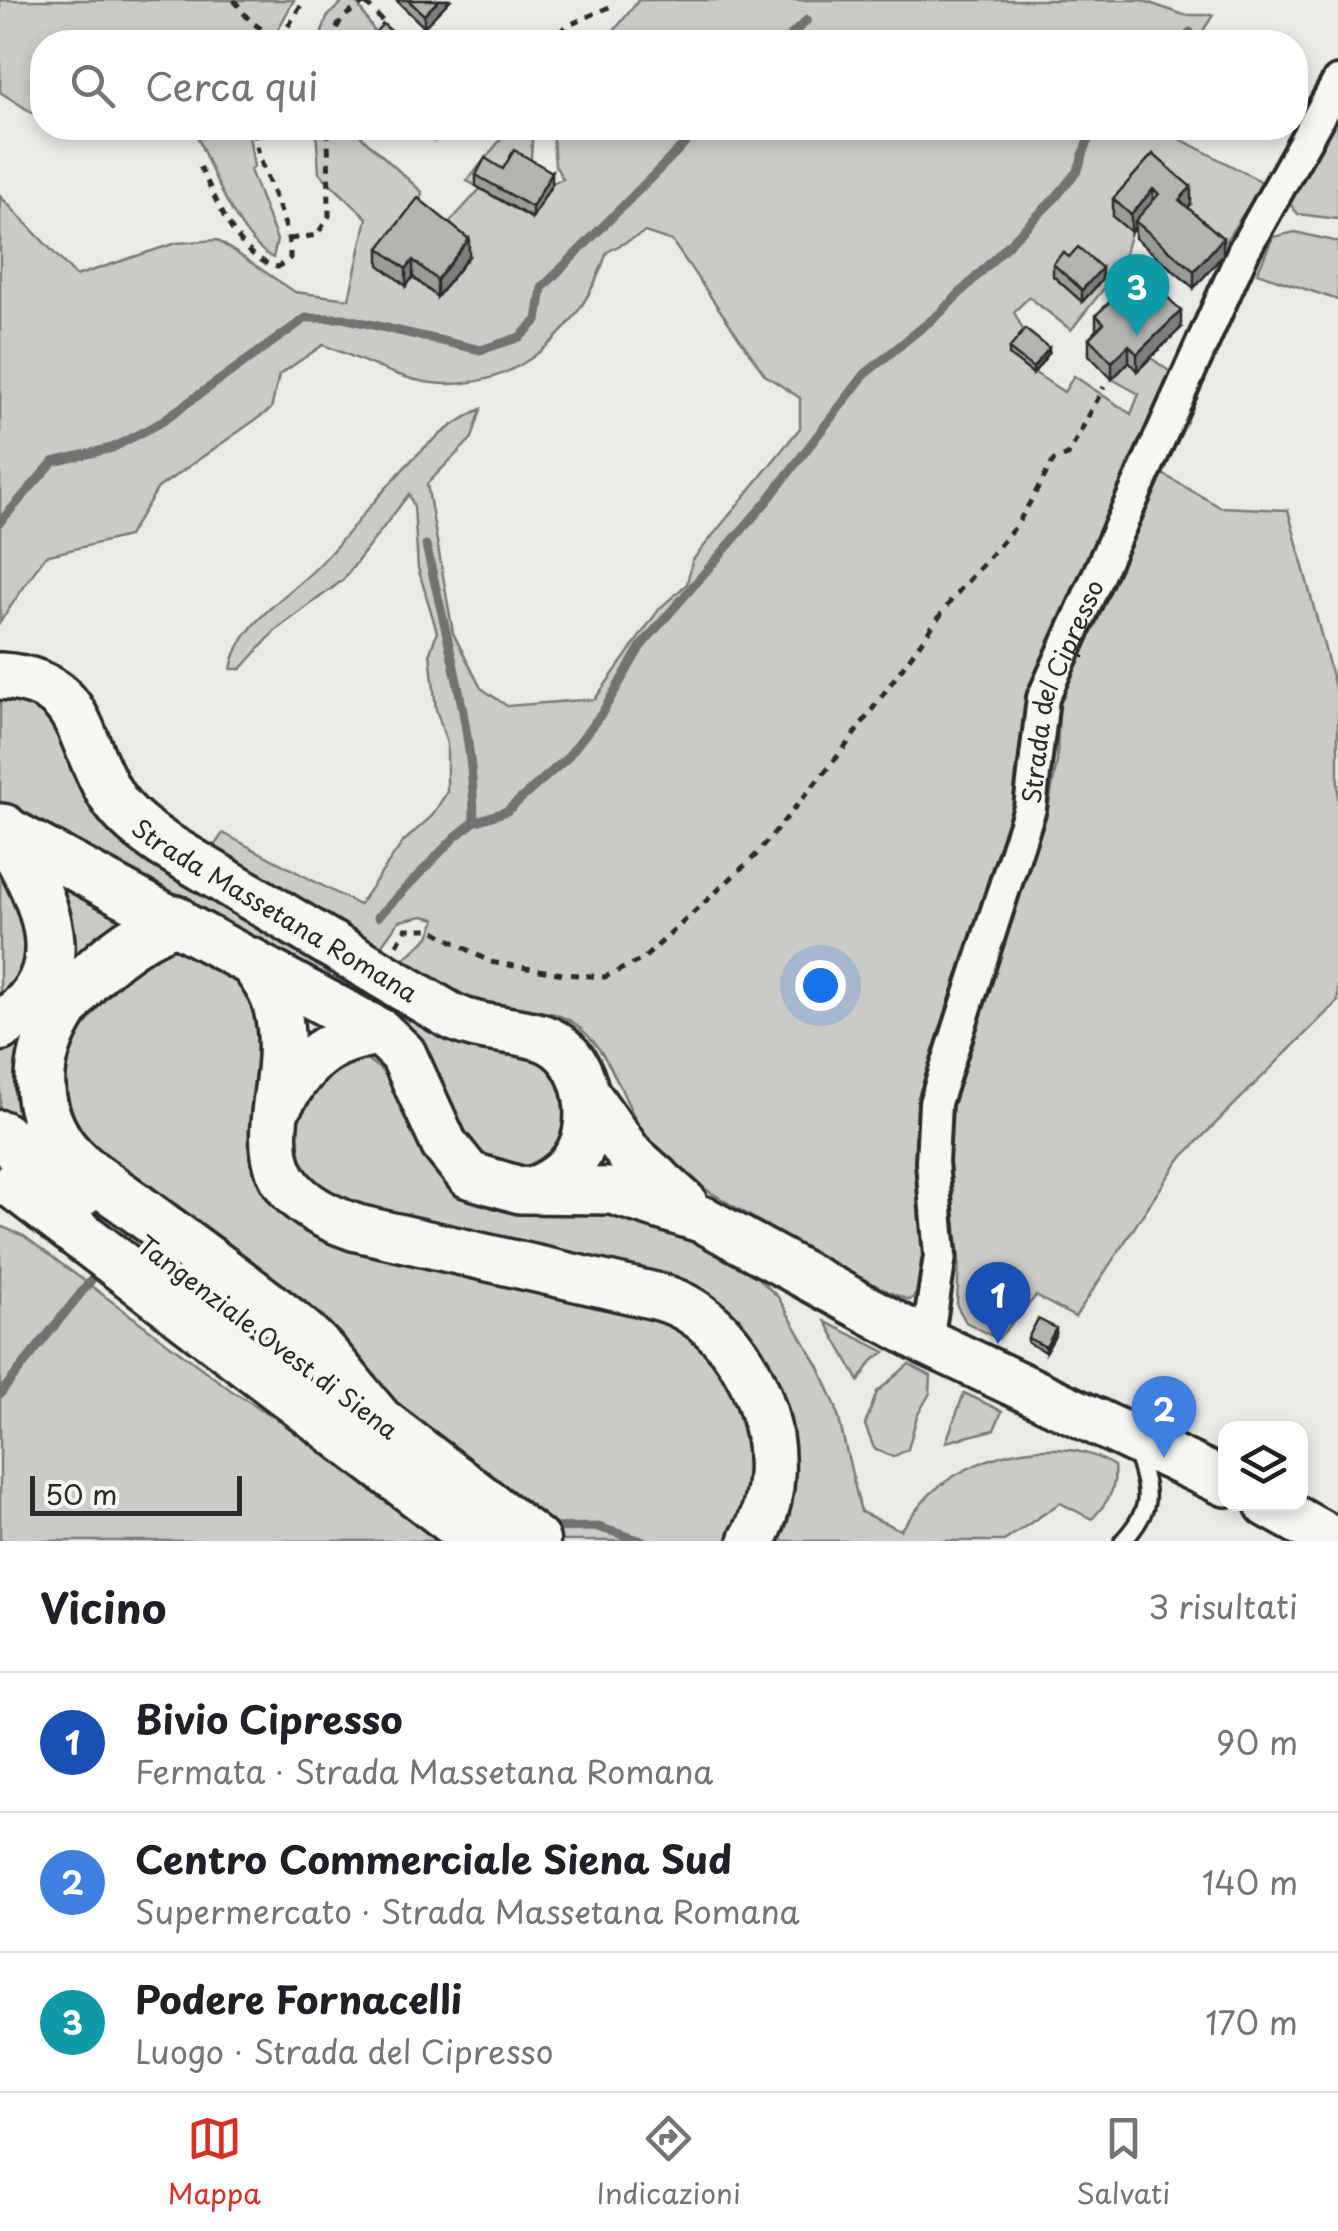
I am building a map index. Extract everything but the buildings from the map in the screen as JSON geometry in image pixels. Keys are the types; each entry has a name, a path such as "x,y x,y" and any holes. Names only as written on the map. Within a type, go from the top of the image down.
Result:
{"highway":[{"path":"2,828 37,886 50,929 45,969 22,1025 40,1061 42,1098 52,1130 68,1155 301,1332 365,1432"},
{"path":"22,1025 74,994 132,940 175,920"},
{"name":"Tangenziale Ovest di Siena","path":"0,1134 365,1432 480,1541"},
{"name":"Tangenziale Ovest di Siena","path":"0,1173 365,1432 535,1541"},
{"path":"0,1213 44,1235 238,1376 365,1432"}],"main road":[{"name":"Strada Massetana Romana","path":"0,676 36,682 62,697 77,718 111,795 138,825 473,1026 549,1040 575,1064 588,1096 644,1170 704,1220"},
{"name":"Strada Massetana Romana","path":"2,828 380,1032 412,1068 444,1144 463,1170 495,1186 612,1190 704,1220 927,1342 1218,1479"},
{"path":"251,961 271,991 278,1012 274,1150 286,1180 304,1201 326,1216 412,1242 660,1297 690,1307 712,1322 742,1360 765,1428 768,1491 762,1522 752,1541"},
{"path":"272,1116 310,1060 350,1036 380,1032"},
{"path":"536,1189 555,1180 578,1155 587,1130 588,1096"},
{"path":"1280,1511 1334,1541"}],"street":[{"name":"Strada del Cipresso","path":"1308,136 1338,82"},
{"name":"Strada del Cipresso","path":"927,1342 940,1256 932,1162 934,1103 1030,808 1043,698 1244,250 1306,140"}],"lane":[{"path":"1123,1541 1146,1513 1148,1504 1133,1440"}],"path":[{"path":"234,0 262,30"},
{"path":"286,30 304,0"},
{"path":"336,30 342,18 365,1 386,24"},
{"path":"562,30 616,4"},
{"path":"200,168 231,227 260,263 278,267 290,258 290,239 282,206 256,140"},
{"path":"290,239 316,236 329,216 328,140"},
{"path":"380,973 406,929 418,926 490,962 563,974 605,977 642,959 754,857 901,675 964,584 1017,525 1054,460 1068,455 1104,387"}],"shaded area":[{"path":"0,0 294,0 278,30 30,30 30,111 0,92"},
{"path":"344,0 355,0 373,30 323,30 327,17"},
{"path":"639,0 1141,0 1184,15 1213,15 1204,30 615,30"},
{"path":"1338,112 1338,219 1298,214 1287,200"},
{"path":"199,140 250,140 254,167 250,170 277,240 273,258 248,235 216,180"},
{"path":"317,140 365,140 422,192 406,286 413,277 437,296 440,233 480,189 531,218 552,183 563,179 555,165 553,140 1182,140 1264,183 1219,251 1113,216 1131,232 1121,267 1071,330 1029,297 1014,312 1025,334 1009,356 1064,392 1074,376 1131,414 1139,394 1112,379 1129,362 1137,371 1151,358 1173,374 1081,578 1028,772 927,1077 917,1150 928,1251 926,1271 910,1300 782,1235 701,1187 658,1156 604,1056 568,1019 484,1004 404,959 429,937 436,919 423,916 399,921 381,946 214,846 223,833 359,905 403,842 432,816 447,792 447,744 436,709 430,653 437,632 418,568 414,507 409,494 343,580 277,629 241,669 231,669 244,638 255,624 320,564 414,458 434,439 481,409 472,438 427,484 453,633 481,688 507,706 595,699 660,608 687,584 692,561 800,428 800,398 765,375 672,241 645,232 607,252 581,307 563,330 518,366 492,377 463,383 419,381 323,345 279,375 271,409 158,488 128,536 45,556 0,622 0,196 76,276 176,243 217,240 295,292 349,299 367,218 319,173"},
{"path":"500,140 532,140 530,171 476,186 467,181"},
{"path":"1295,232 1338,242 1338,300 1257,273 1273,237"},
{"path":"1161,473 1220,507 1288,510 1338,699 1338,1001 1179,1160 1075,1317 1036,1296 998,1339 966,1322 957,1306 959,1258 948,1147 951,1105 1047,814 1057,762 1059,704"},
{"path":"0,699 29,704 47,716 96,810 544,1063 567,1098 567,1138 533,1165 506,1171 485,1160 468,1138 424,1048 407,1025 0,802"},
{"path":"0,860 18,880 30,971 0,1006"},
{"path":"47,874 141,919 112,938 34,1135 0,1109 0,1043 7,1041"},
{"path":"166,939 236,974 258,1001 270,1186 657,1314 709,1345 747,1410 752,1484 733,1541 561,1541 393,1412 83,1154 55,1107 67,1020"},
{"path":"361,1057 379,1068 392,1083 428,1156 456,1188 642,1211 752,1272 778,1297 819,1367 836,1407 861,1512 900,1530 932,1492 956,1475 1000,1456 1048,1449 1072,1450 1114,1466 1114,1482 1106,1502 1092,1519 1060,1503 1004,1541 770,1541 744,1334 368,1212 316,1191 292,1146 297,1091 308,1076"},
{"path":"0,1226 24,1236 232,1391 349,1464 449,1541 0,1541"},
{"path":"826,1322 885,1352 872,1361 859,1381"},
{"path":"909,1364 931,1376 930,1393 917,1416 908,1449 893,1457 874,1448 865,1425 877,1392"},
{"path":"964,1393 1002,1411 994,1430 946,1442"}],"waterway":[{"path":"797,30 807,20"},
{"path":"0,522 53,462 112,448 158,424 306,318 343,318 481,350 520,337 537,320 542,288 688,140"},
{"path":"378,917 455,837 474,822 507,811 566,759 602,713 641,646 767,501 865,374 940,313 1056,197 1078,170 1088,140"},
{"path":"426,545 464,718 474,822"},
{"path":"0,1394 101,1268"},
{"path":"541,1528 598,1527 642,1541"}],"place":[{"name":"Podere Fornacelli","path":"1137,336"},
{"name":"Bivio Cipresso","path":"998,1344"},
{"name":"Centro Commerciale Siena Sud","path":"1164,1458"}]}
